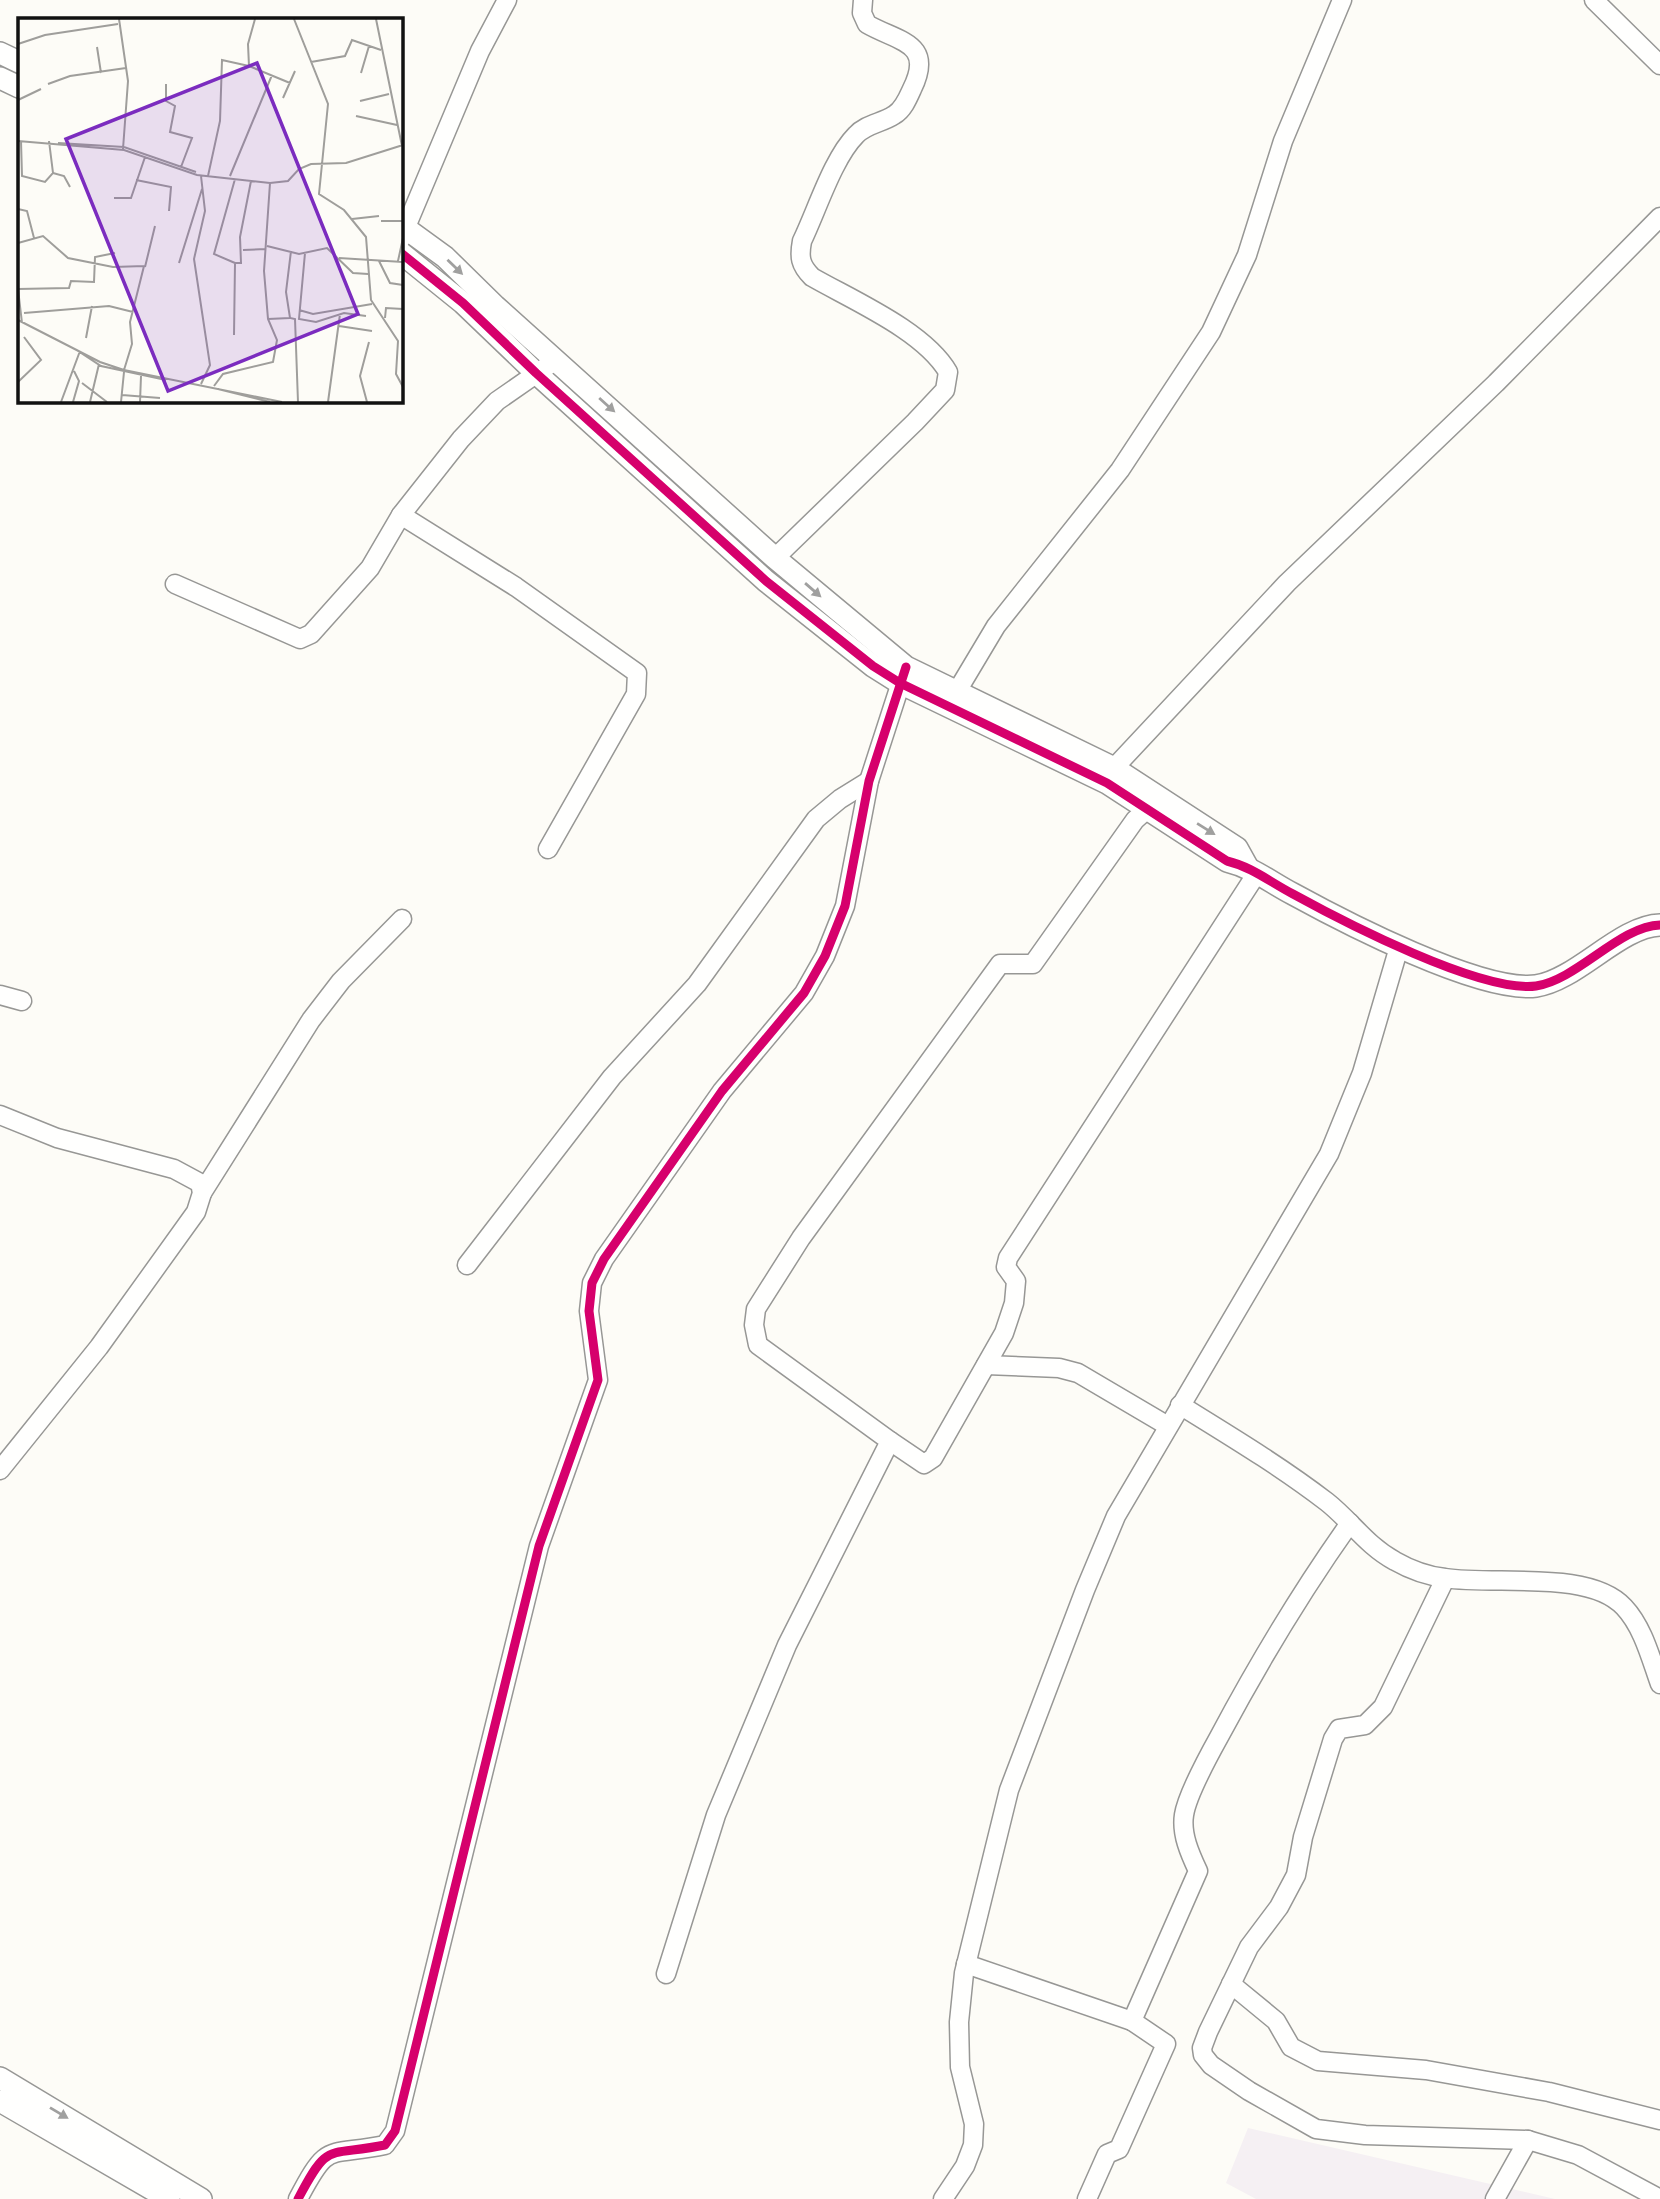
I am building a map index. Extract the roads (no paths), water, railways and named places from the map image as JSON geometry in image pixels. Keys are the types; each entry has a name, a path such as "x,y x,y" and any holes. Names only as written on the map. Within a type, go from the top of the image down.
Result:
{"street":[{"path":"507,0 480,51 403,231 445,257 903,675"},
{"path":"775,558 945,390 948,372 939,355 917,339 812,277 803,267 799,256 802,240 845,150 864,128 897,114 907,101 919,69 919,55 910,43 867,24 862,13 863,0"},
{"path":"952,700 996,625 1120,470 1211,331 1230,297 1247,255 1283,141 1342,0"},
{"path":"1593,1 1660,65"},
{"path":"0,53 18,62"},
{"path":"0,78 18,87"},
{"path":"1114,768 1287,583 1496,383 1660,217"},
{"path":"402,254 463,303 536,373 766,581 873,666 903,675 1107,783 1153,804"},
{"path":"175,584 300,639 316,629 370,568 401,515 475,424 497,401 556,360"},
{"path":"401,515 516,587 637,673 636,694 548,849"},
{"path":"298,2199 315,2166 329,2153 385,2145 395,2131 539,1546 598,1380 589,1311 592,1283 604,1259 722,1091 804,993 825,956 845,906 869,781 903,675"},
{"path":"952,700 1114,768 1153,804 1227,861 1252,869 1291,894 1399,947 1506,985 1537,986 1572,971 1618,942 1660,925"},
{"path":"467,1265 612,1077 697,984 816,819 840,799 869,781"},
{"path":"1153,804 1135,820 1033,964 1000,964 801,1238 756,1309 754,1325 758,1345 924,1464 933,1458 1004,1333 1014,1303 1016,1280 1006,1267 1009,1258 1252,869"},
{"path":"0,1470 99,1347 196,1212 202,1193 311,1020 341,981 402,919"},
{"path":"943,2199 965,2166 973,2145 974,2124 960,2067 959,2022 966,1964 1009,1790 1116,1516 1180,1405 1251,1291 1329,1154 1362,1073 1399,947"},
{"path":"0,995 22,1000"},
{"path":"0,1115 57,1138 174,1169 200,1183 202,1193"},
{"path":"986,1365 1059,1368 1078,1373 1168,1426"},
{"path":"1180,1405 1299,1481 1349,1523 1371,1546 1396,1562 1445,1578 1558,1582 1596,1589 1624,1607 1640,1632 1660,1684"},
{"path":"666,1975 716,1815 772,1681 890,1441"},
{"path":"1132,2021 1198,1871 1187,1849 1184,1814 1207,1759 1297,1598 1349,1523"},
{"path":"1445,1578 1383,1707 1365,1725 1339,1730 1333,1739 1303,1837 1296,1875 1279,1907 1249,1947 1202,2048 1203,2055 1211,2065 1249,2091 1316,2129 1335,2133 1528,2140 1578,2155 1660,2199"},
{"path":"966,1964 1132,2021 1166,2044 1119,2150 1107,2154 1087,2199"},
{"path":"1231,1984 1276,2021 1291,2046 1318,2061 1426,2070 1549,2092 1660,2120"},
{"path":"0,2078 201,2199"},
{"path":"0,2101 169,2199"},
{"path":"1495,2199 1528,2140"}]}
